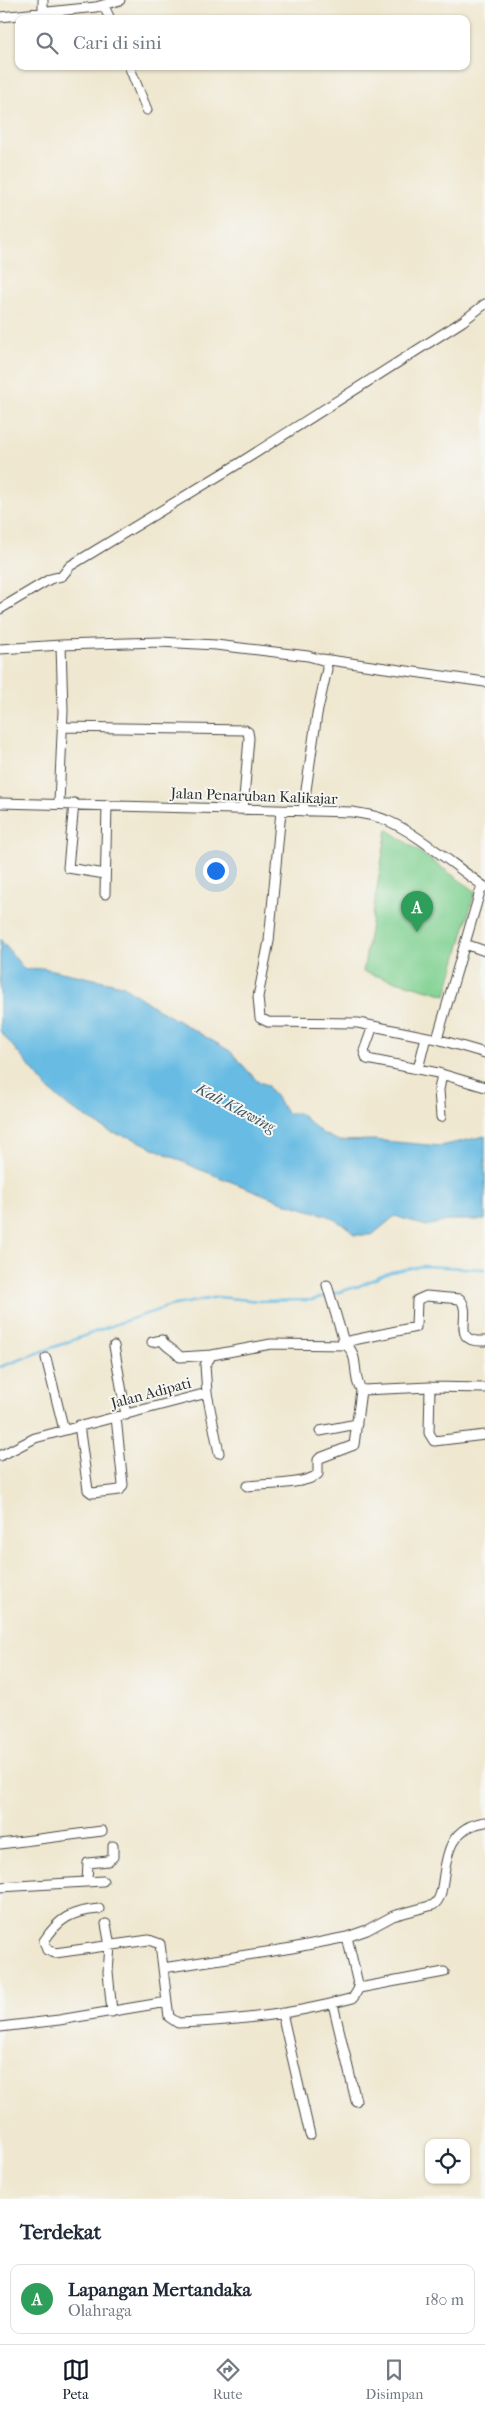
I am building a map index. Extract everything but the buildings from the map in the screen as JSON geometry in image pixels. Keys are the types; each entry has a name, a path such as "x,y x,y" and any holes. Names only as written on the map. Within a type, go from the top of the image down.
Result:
{"street":[{"path":"43,0 43,13"},
{"path":"22,15 104,6 120,0"},
{"path":"104,6 108,15"},
{"path":"0,17 15,16"},
{"path":"131,70 148,110"},
{"path":"0,609 50,579 62,576 70,566 238,464 463,321 485,304"},
{"path":"0,649 160,642 207,644 485,682"},
{"path":"59,803 62,727 61,645"},
{"path":"303,811 317,714 327,669 327,664 322,659"},
{"path":"62,727 245,730 248,732 249,738 244,810"},
{"name":"Jalan Penaruban Kalikajar","path":"0,802 352,812 385,819 484,886"},
{"path":"74,803 68,868 105,874"},
{"path":"105,894 107,805"},
{"path":"281,811 269,941 258,997 260,1018 268,1022 347,1022 373,1026 437,1039 485,1053"},
{"path":"437,1039 464,944 484,886"},
{"path":"464,944 485,950"},
{"path":"373,1026 364,1051 367,1059 418,1068 485,1087"},
{"path":"418,1068 426,1037"},
{"path":"441,1117 439,1090 442,1074"},
{"path":"247,1486 285,1483 317,1476 320,1458 354,1445 361,1390 353,1352 343,1343 327,1285"},
{"path":"152,1342 162,1341 164,1345 176,1350 180,1357 212,1355 271,1344 343,1343 416,1327 418,1300 426,1296 460,1300 464,1306 464,1326 467,1338 485,1341"},
{"path":"114,1346 126,1415"},
{"name":"Jalan Adipati","path":"0,1456 26,1441 80,1425 126,1415 207,1393 205,1365 212,1355"},
{"path":"46,1358 64,1430"},
{"path":"361,1390 430,1387 485,1388"},
{"path":"430,1387 429,1433 434,1441 485,1435"},
{"path":"207,1393 219,1453"},
{"path":"80,1425 88,1490 92,1493 120,1490 123,1485 116,1417"},
{"path":"320,1431 357,1424"},
{"path":"163,1968 292,1948 347,1937 367,1930 393,1916 438,1903 442,1890 444,1864 450,1848 468,1828 485,1822"},
{"path":"0,1844 102,1831"},
{"path":"87,1882 88,1863 110,1860 113,1857 113,1846"},
{"path":"0,1887 103,1881"},
{"path":"99,1909 78,1911 60,1921 51,1930 44,1941 44,1945 50,1952 55,1953 149,1940 157,1942 162,1949 169,2018 178,2023 242,2020 332,2004 354,1998 359,1988 347,1937"},
{"path":"106,1924 110,1946 108,1972 112,2012"},
{"path":"359,1988 444,1972"},
{"path":"0,2027 112,2012 167,2002"},
{"path":"332,2004 356,2101"},
{"path":"282,2013 310,2135"}],"green space":[{"path":"387,829 475,891 446,995 363,972"}],"water":[{"name":"Kali Klawing","path":"0,939 25,970 43,968 122,985 156,1008 230,1051 257,1081 267,1085 287,1113 299,1113 322,1133 339,1141 372,1140 441,1146 485,1136 485,1220 452,1220 426,1226 395,1216 372,1235 354,1235 349,1228 326,1215 288,1204 196,1168 130,1137 112,1133 69,1107 49,1090 0,1031"}],"waterway":[{"path":"0,1367 170,1306 218,1297 259,1301 312,1300 359,1286 391,1272 422,1266 485,1269"}],"place":[{"name":"Lapangan Mertandaka","path":"417,932"}]}
